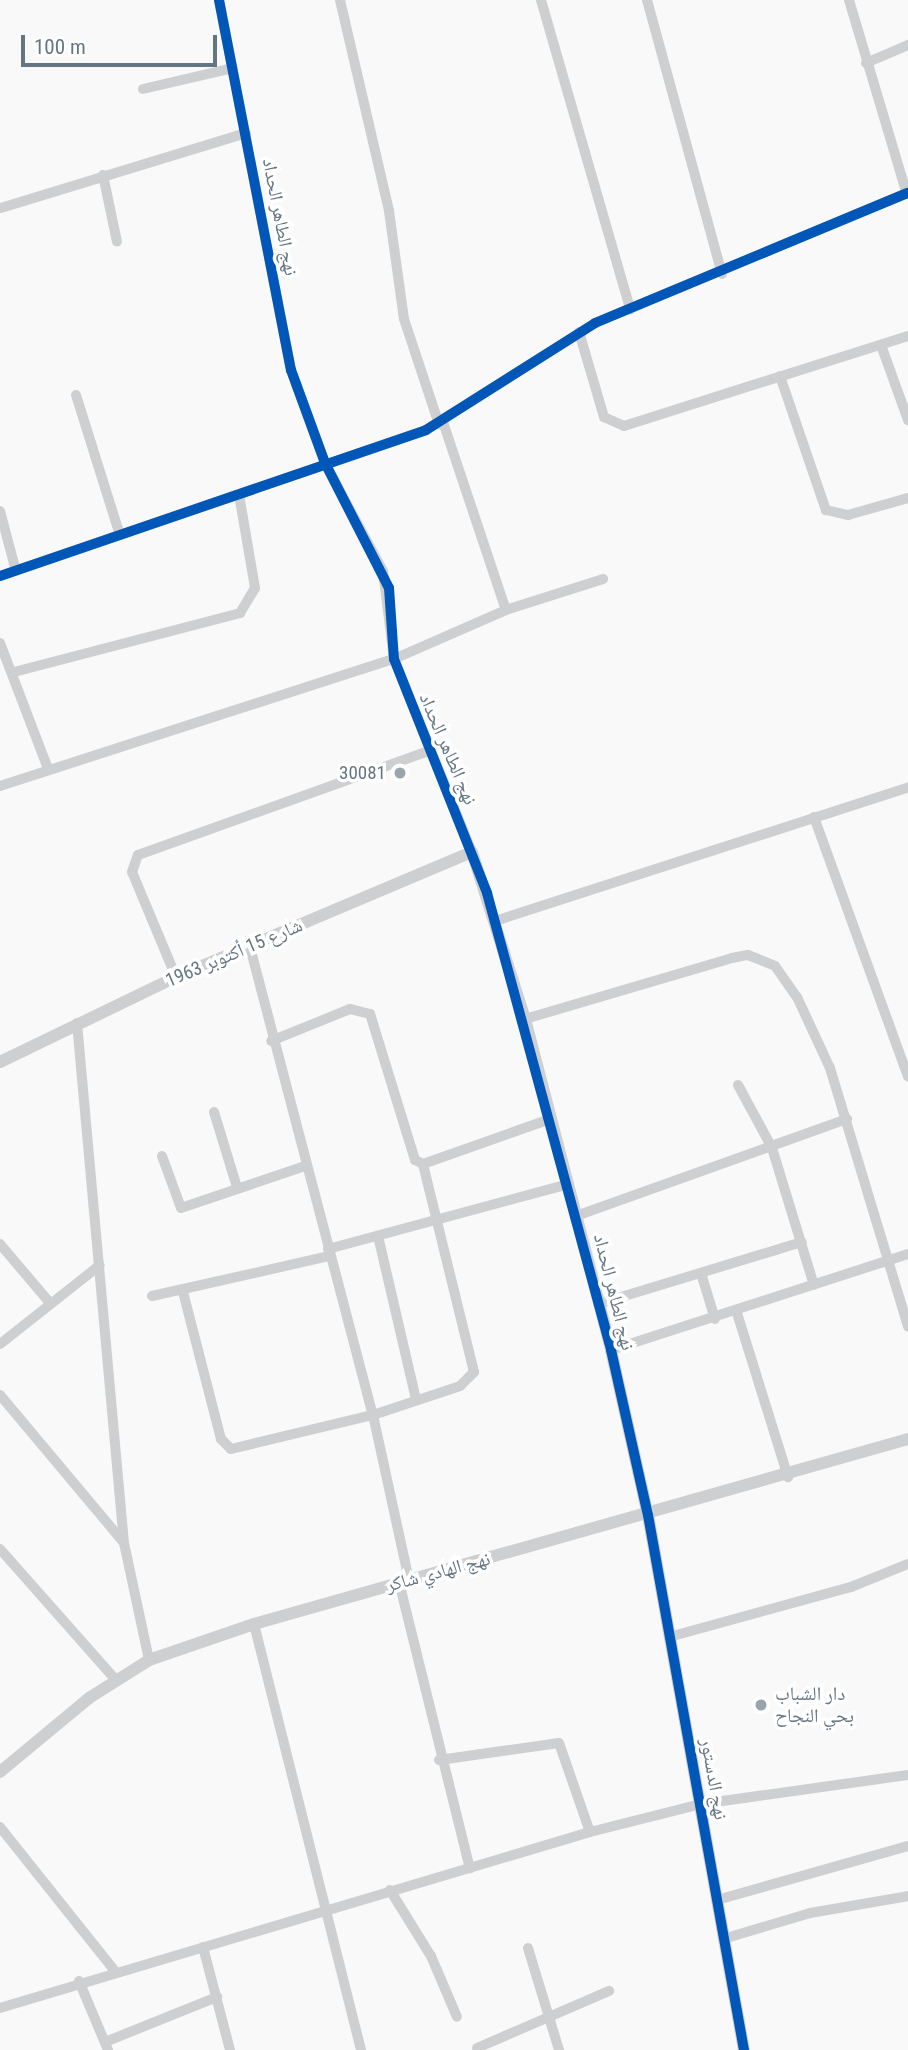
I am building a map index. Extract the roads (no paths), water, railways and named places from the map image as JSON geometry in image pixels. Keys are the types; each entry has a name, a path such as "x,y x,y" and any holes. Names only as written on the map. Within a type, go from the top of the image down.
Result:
{"street":[{"name":"نهج الطاهر الحداد","path":"219,0 291,370 325,463 389,589 394,659 428,751 472,852 495,921 524,1019 611,1350 648,1515"},
{"path":"340,0 389,211 404,319 506,610"},
{"path":"541,0 630,309"},
{"path":"647,0 722,274"},
{"path":"0,576 441,423 579,332 630,309 722,274 908,193 866,63 849,0"},
{"path":"866,63 908,45"},
{"path":"143,89 233,68"},
{"path":"1,208 246,134"},
{"path":"103,175 117,242"},
{"path":"579,332 604,417 616,426 908,336"},
{"path":"881,345 908,420"},
{"path":"780,376 827,510 848,515 908,498"},
{"path":"76,395 120,535"},
{"path":"14,672 240,613 255,588 239,494"},
{"path":"0,511 16,571"},
{"path":"0,786 47,766 394,659 506,610 603,579"},
{"path":"0,643 14,672 47,766"},
{"path":"176,977 132,872 138,855 428,751"},
{"path":"495,921 908,789"},
{"path":"814,817 908,1076"},
{"name":"شارع 15 أكتوبر 1963","path":"0,1062 176,977 472,852"},
{"path":"250,947 271,1041 373,1415 439,1760 470,1868"},
{"path":"524,1019 732,958 762,958 797,997 847,1119 886,1261 908,1327"},
{"path":"271,1041 350,1009 365,1010 415,1160 423,1164 550,1119"},
{"path":"77,1023 124,1543 149,1660"},
{"path":"738,1086 772,1148 814,1285"},
{"path":"215,1112 237,1187"},
{"path":"576,1216 847,1119"},
{"path":"162,1156 179,1208 305,1166"},
{"path":"183,1292 227,1446 242,1448 373,1415 460,1386 474,1372 423,1164"},
{"path":"152,1296 183,1292 329,1253 435,1219 566,1185"},
{"path":"378,1236 415,1399"},
{"path":"598,1304 802,1242"},
{"path":"0,1244 50,1303"},
{"path":"611,1350 737,1313 908,1254"},
{"path":"0,1344 100,1265"},
{"path":"701,1273 715,1320"},
{"path":"737,1313 788,1477"},
{"path":"0,1395 124,1543"},
{"name":"نهج الهادي شاكر","path":"0,1772 115,1679 149,1660 254,1624 788,1477 908,1439"},
{"name":"نهج الدستور","path":"648,1515 744,2050"},
{"path":"1,1553 115,1679"},
{"path":"669,1637 850,1587 908,1564"},
{"path":"254,1624 361,2050"},
{"path":"439,1760 559,1743 590,1832"},
{"path":"0,2008 115,1971 590,1832 701,1804 908,1775"},
{"path":"0,1827 115,1971"},
{"path":"717,1900 908,1846"},
{"path":"390,1890 431,1956 457,2017"},
{"path":"723,1939 810,1913 908,1896"},
{"path":"203,1947 230,2050"},
{"path":"528,1948 559,2050"},
{"path":"79,1982 106,2046 217,1997"},
{"path":"477,2048 608,1991"}],"place":[{"name":"30081","path":"400,773"},
{"name":"دار الشباب بحي النجاح","path":"761,1705"}]}
